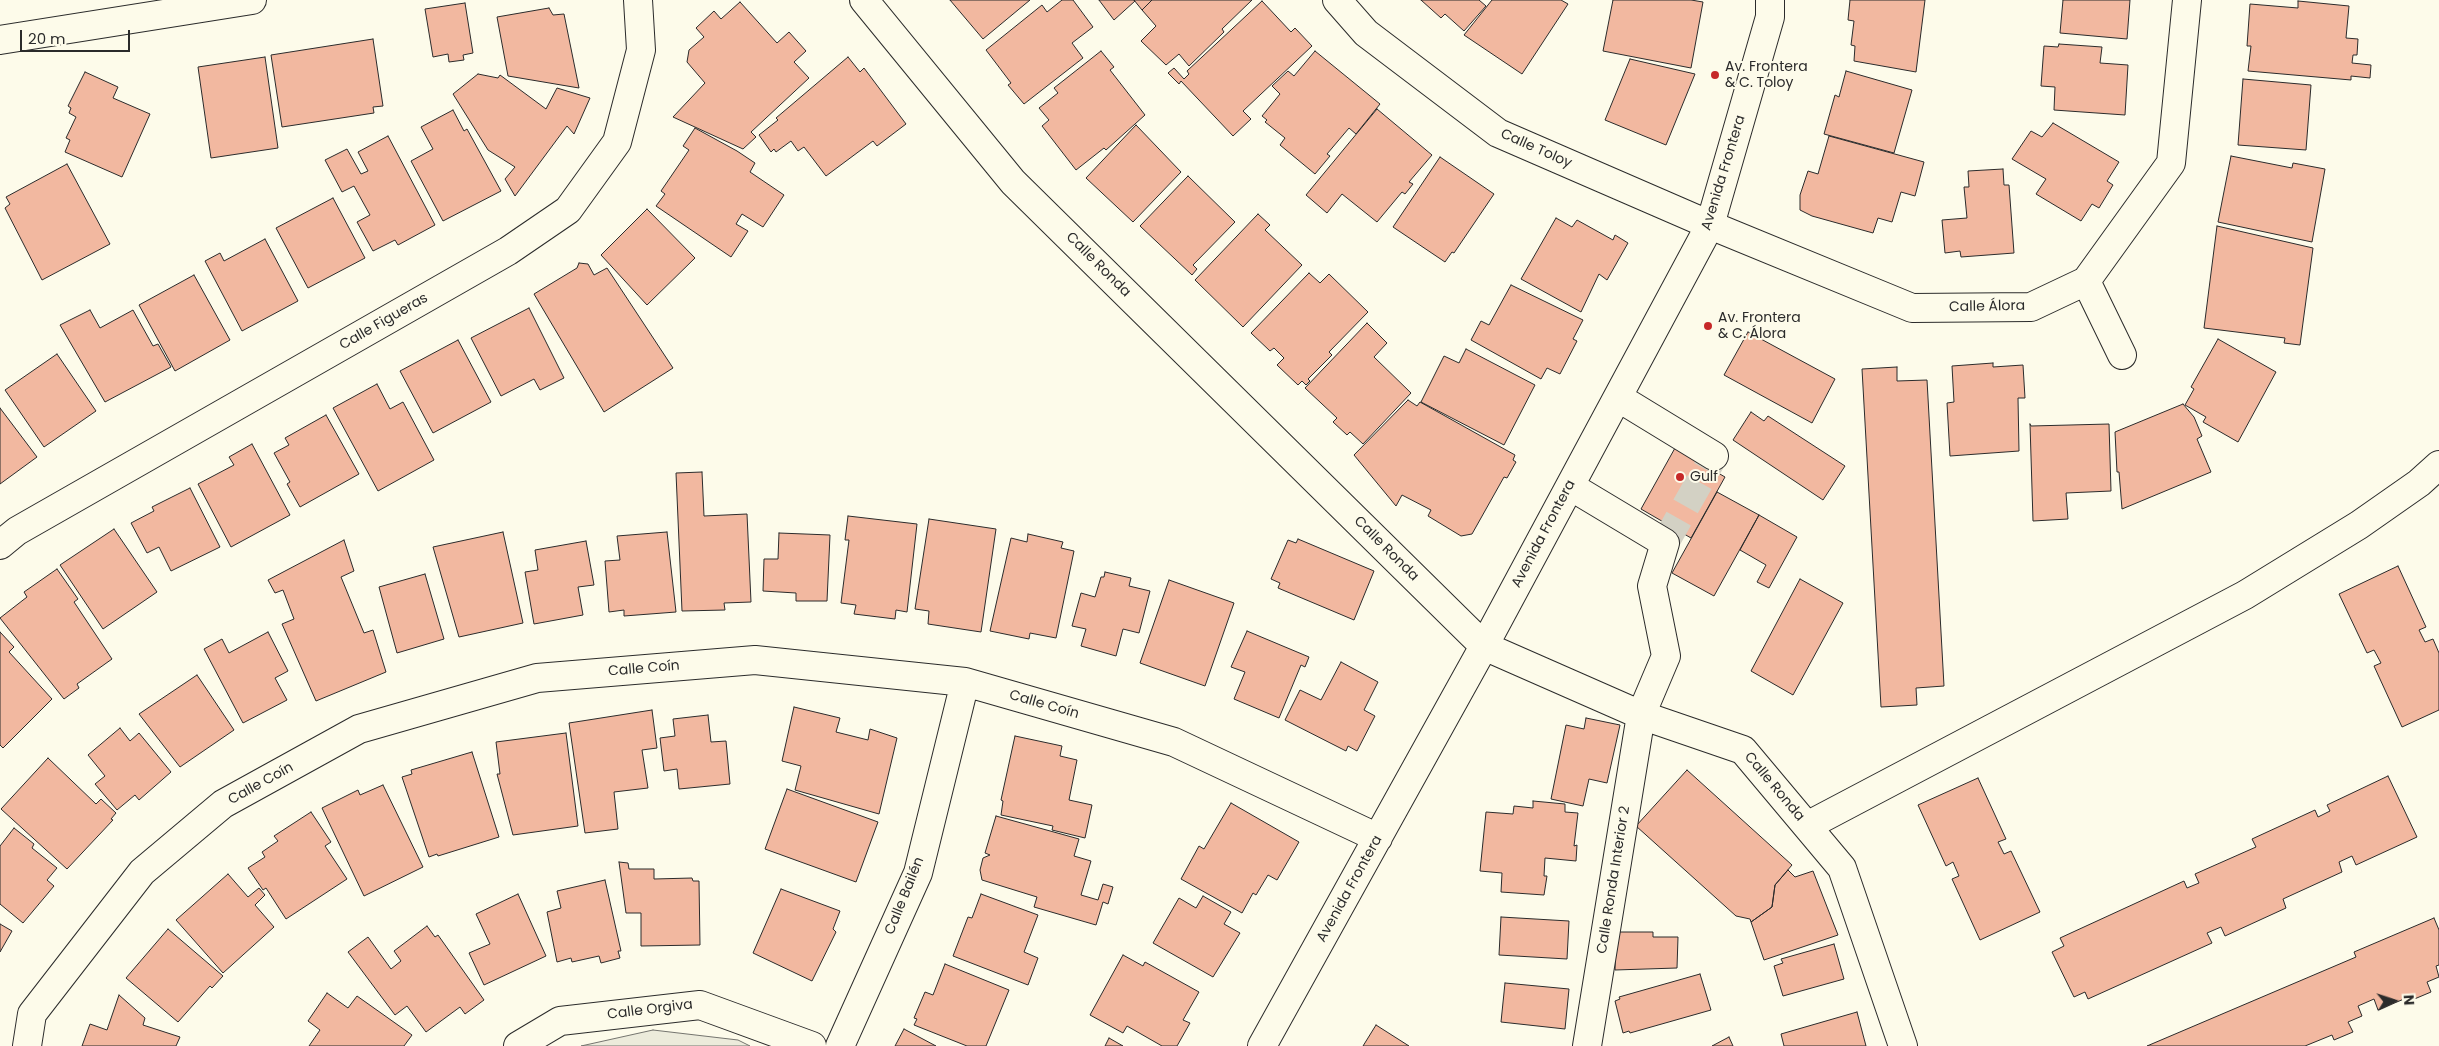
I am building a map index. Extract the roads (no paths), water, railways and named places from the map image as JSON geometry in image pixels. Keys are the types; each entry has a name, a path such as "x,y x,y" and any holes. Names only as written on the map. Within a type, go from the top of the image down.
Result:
{"street":[{"path":"0,40 252,0"},
{"name":"Calle Figueras","path":"0,545 17,531 508,251 568,210 616,142 641,50 638,0"},
{"name":"Calle Ronda","path":"864,0 1013,182 1484,646 1642,715 1743,750 1842,868 1903,1046"},
{"name":"Calle Toloy","path":"1337,0 1366,33 1498,133 1710,225"},
{"name":"Avenida Frontera","path":"1262,1046 1484,646 1619,398 1710,225 1770,17 1770,0"},
{"name":"Calle Álora","path":"1710,225 1912,308 2031,307 2086,281 2171,163 2187,0"},
{"path":"2086,281 2122,355"},
{"path":"1619,398 1714,456"},
{"path":"1807,826 2246,596 2359,525 2419,483 2439,465"},
{"name":"Calle Ronda Interior 2","path":"1570,486 1665,544 1652,586 1666,656 1642,715 1587,1046"},
{"name":"Calle Coín","path":"27,1046 32,1014 142,872 223,804 359,729 537,678 745,661 965,682 1174,742 1378,838"},
{"name":"Calle Bailén","path":"840,1046 918,874 965,682"},
{"name":"Calle Orgiva","path":"518,1046 560,1021 700,1005 812,1046"}],"tunnel":[{"path":"1665,543 1714,456"}],"place":[{"name":"Av. Frontera & C. Toloy","path":"1715,75"},
{"name":"Av. Frontera & C. Álora","path":"1708,326"},
{"name":"Gulf","path":"1680,477"}]}
